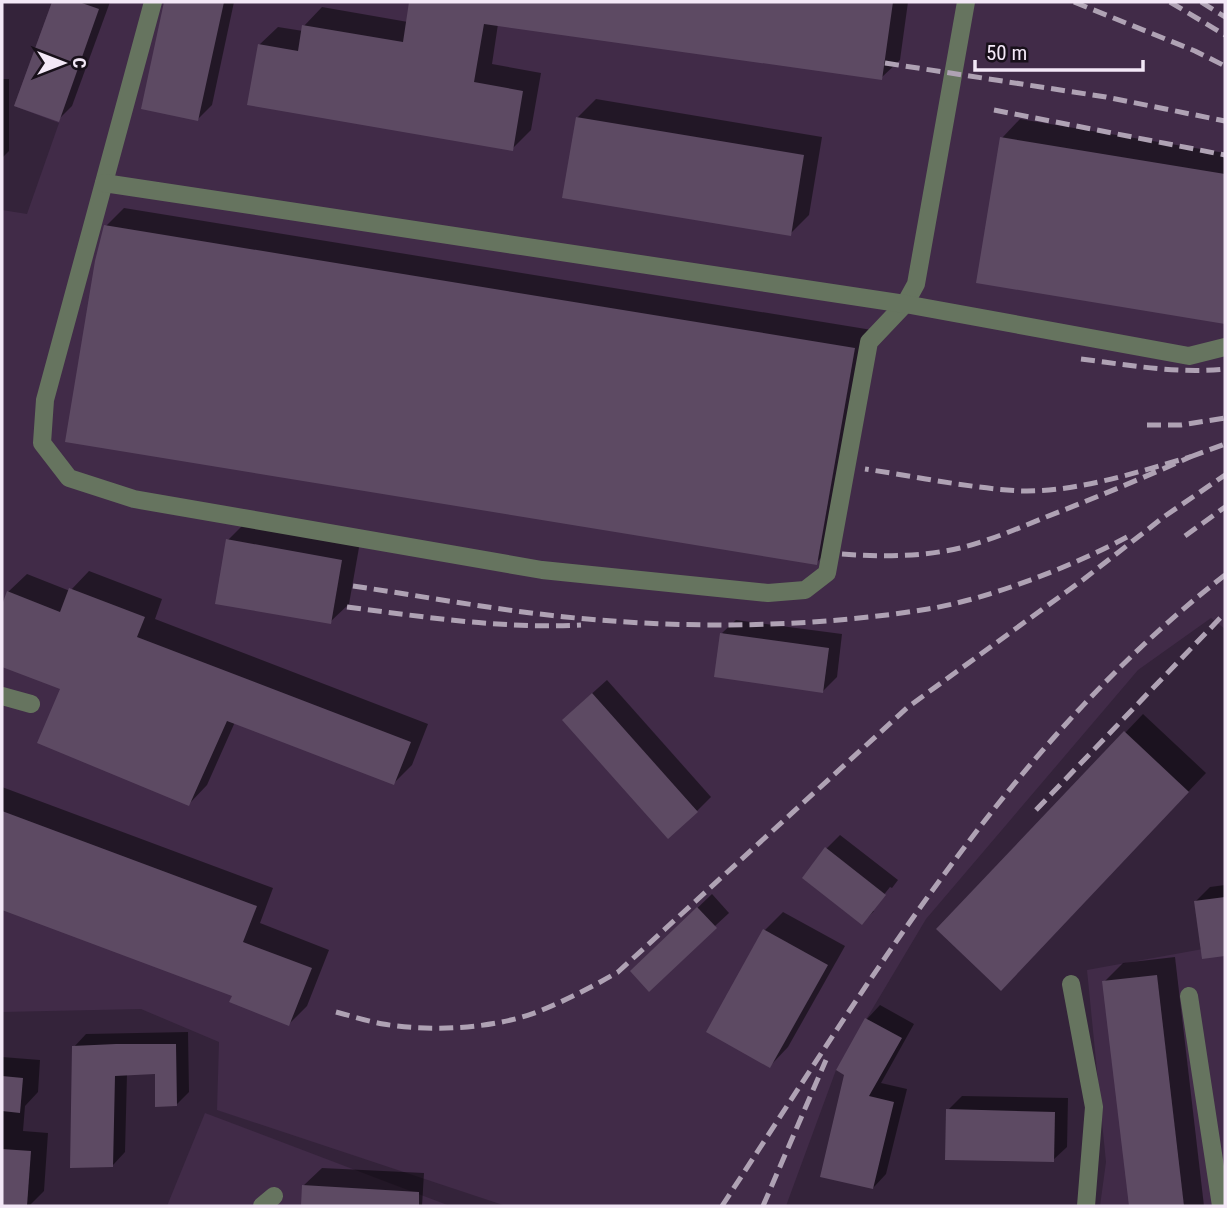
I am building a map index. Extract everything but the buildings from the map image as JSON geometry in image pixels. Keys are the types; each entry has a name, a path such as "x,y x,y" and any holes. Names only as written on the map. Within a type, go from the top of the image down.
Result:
{"lane":[{"path":"153,2 45,400 42,443 69,478 134,499 542,570 768,593 805,590 827,573 869,342 905,304 916,284 966,2"},
{"path":"104,183 905,304 1189,356 1225,347"},
{"path":"2,696 32,704"},
{"path":"1071,984 1094,1107 1086,1206"},
{"path":"1189,996 1221,1206"}],"shaded area":[{"path":"52,2 1225,2 1225,629 1211,618 1138,670 926,919 836,1070 786,1206 506,1206 217,1110 219,1042 141,1009 2,1012 2,210 27,214 59,123 14,106"},
{"path":"1225,945 1225,1206 1100,1206 1106,1162 1087,970"},
{"path":"205,1113 450,1206 167,1206"}],"railway":[{"path":"1074,2 1195,51 1225,66"},
{"path":"1170,2 1225,35"},
{"path":"1201,2 1225,17"},
{"path":"885,63 1106,97 1225,121"},
{"path":"994,110 1225,155"},
{"path":"1081,359 1171,370 1225,369"},
{"path":"1147,425 1181,425 1225,418"},
{"path":"1190,457 1225,444"},
{"path":"842,554 916,555 971,545 1083,503 1190,457 1100,482 1030,491 972,486 865,469"},
{"path":"336,1012 377,1023 420,1028 481,1025 537,1012 618,972 908,707 1084,579 1165,516 1225,475"},
{"path":"1185,536 1225,507"},
{"path":"353,586 507,610 600,620 722,625 806,622 889,615 977,598 1056,570 1127,537"},
{"path":"722,1206 889,952 1010,789 1076,713 1148,641 1225,575"},
{"path":"347,607 493,624 581,625"},
{"path":"1036,810 1225,613"},
{"path":"763,1206 826,1060"}]}
